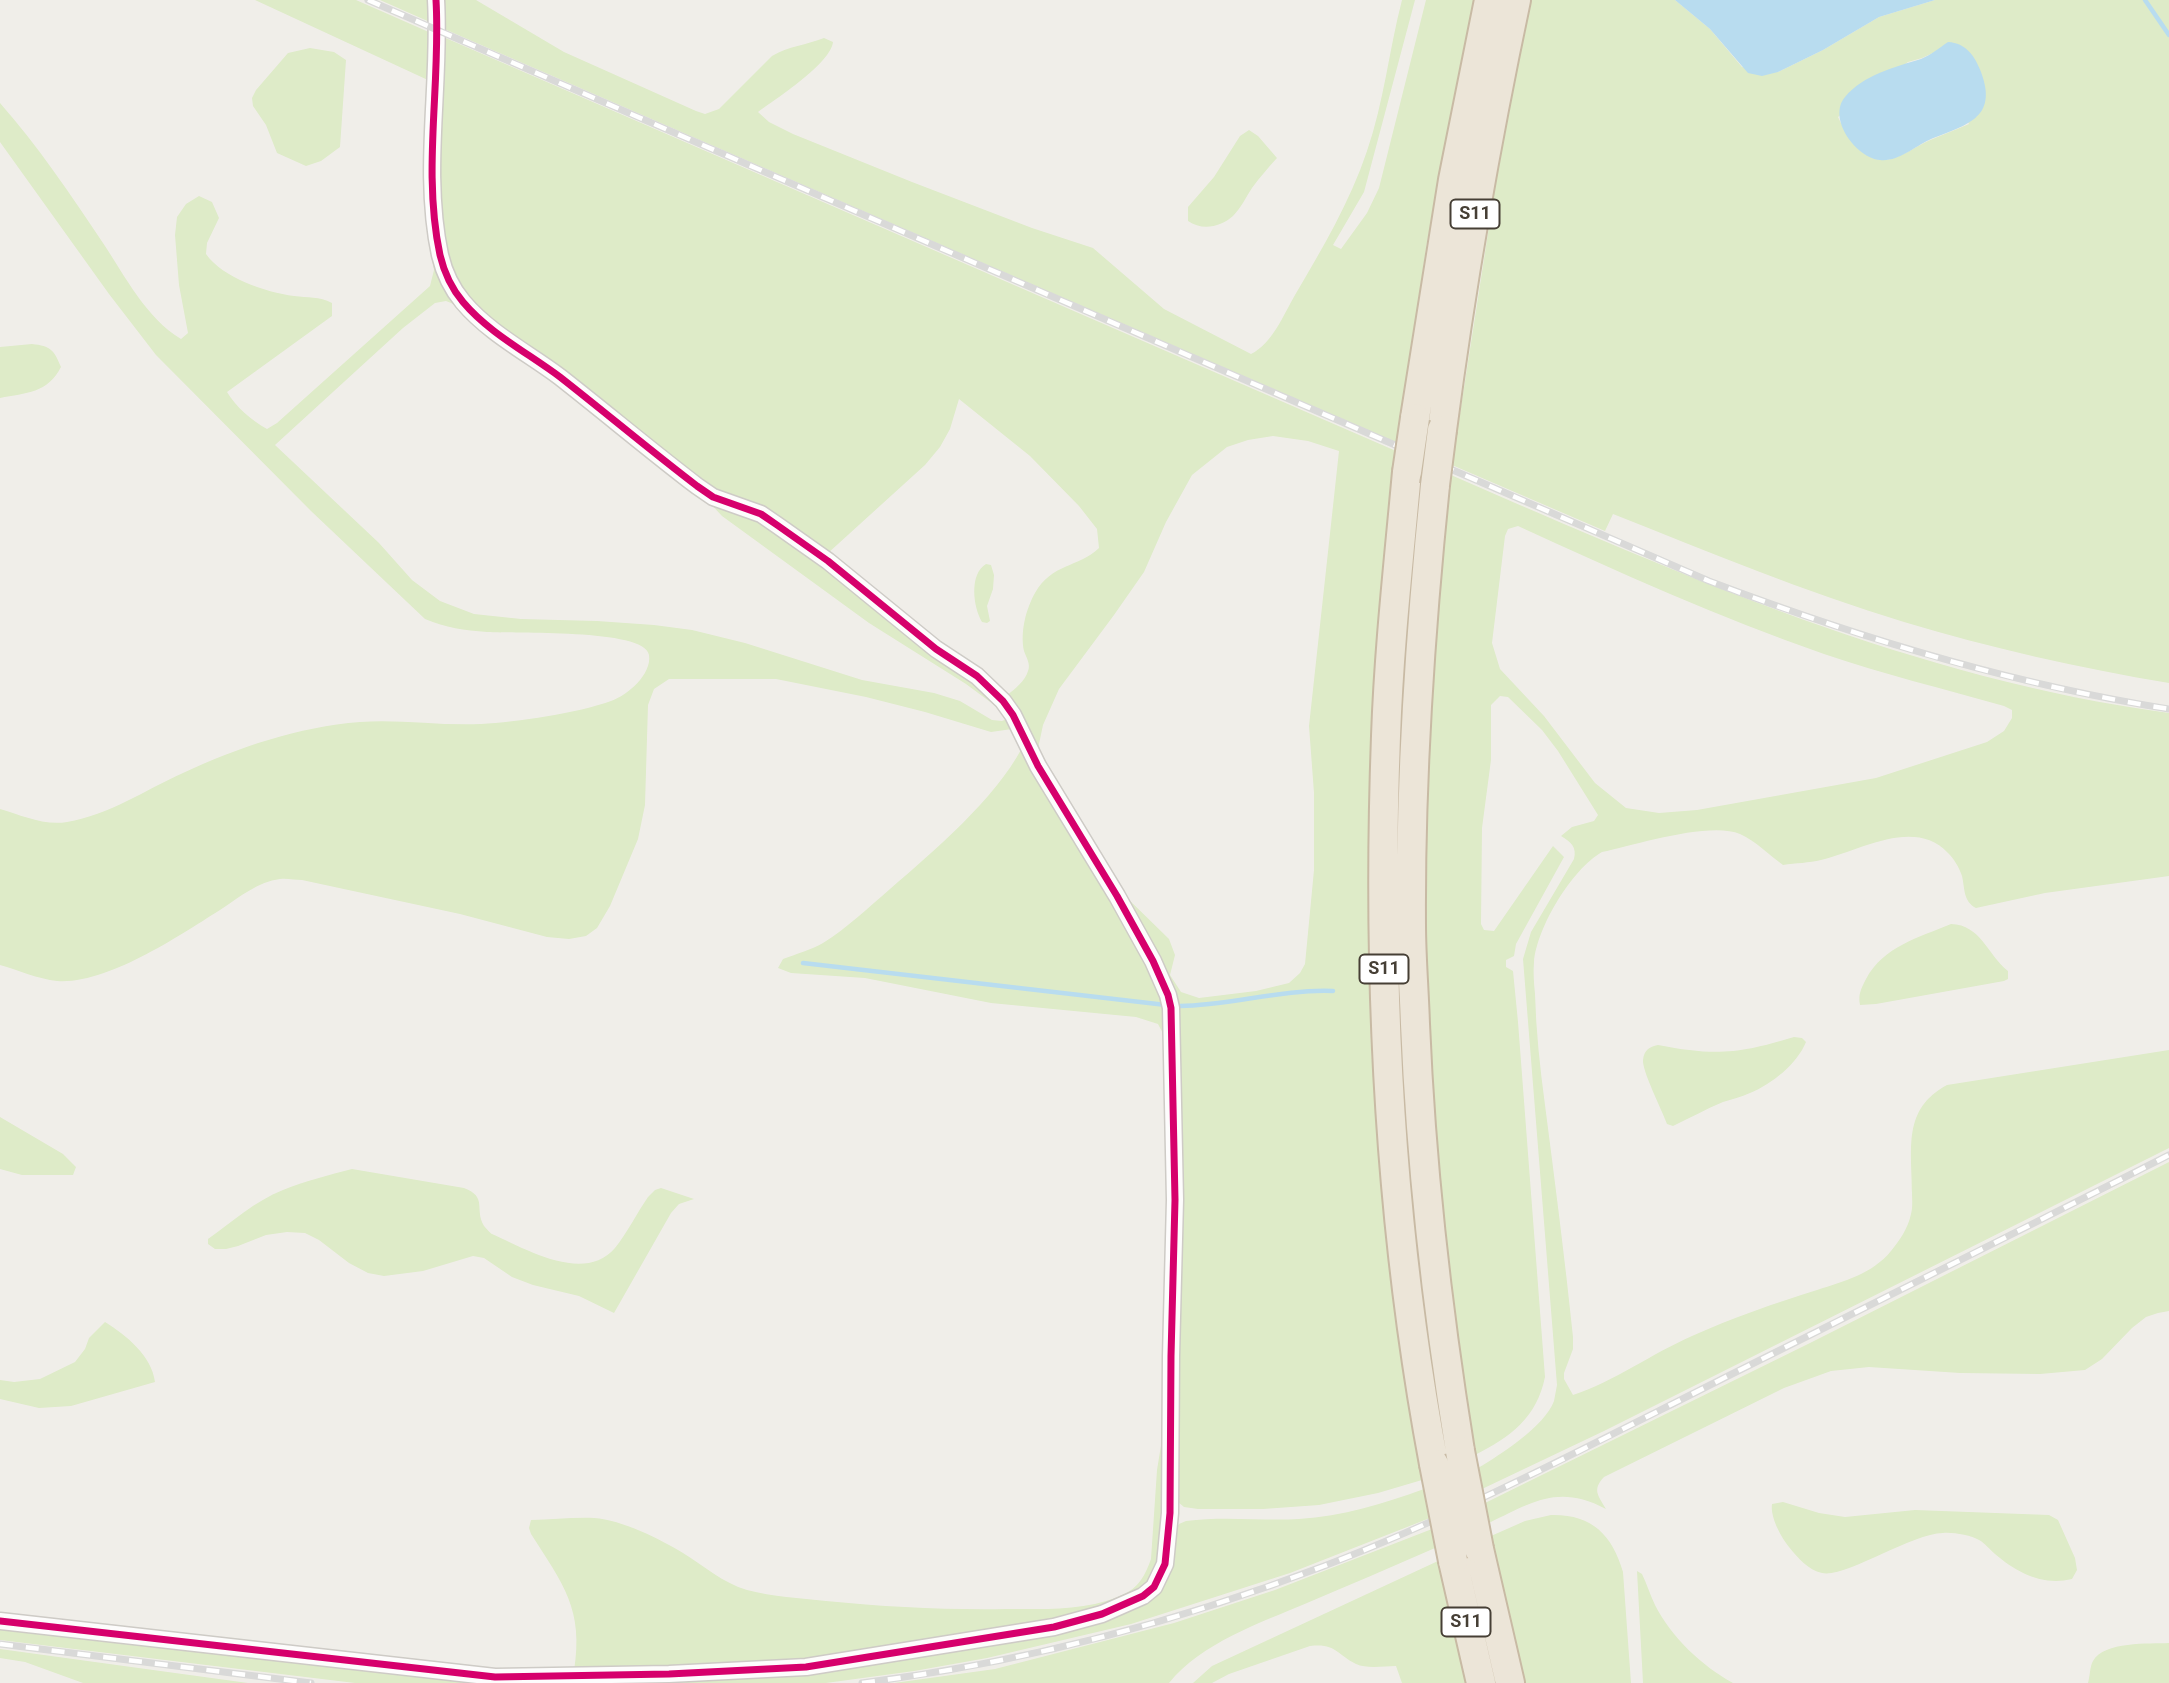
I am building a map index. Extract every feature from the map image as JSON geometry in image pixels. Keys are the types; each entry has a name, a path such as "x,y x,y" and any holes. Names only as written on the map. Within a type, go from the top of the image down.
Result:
{"highway":[{"name":"S11","path":"1481,1683 1453,1561 1422,1403 1398,1198 1385,1007 1382,876 1386,733 1407,472 1452,180 1489,0"},
{"name":"S11","path":"1510,1683 1460,1451 1436,1291 1420,1133 1411,926 1418,677 1435,485 1477,202 1516,0"}],"street":[{"path":"0,1621 495,1677 743,1671 806,1667 1066,1624 1102,1614 1143,1597 1154,1587 1165,1564 1170,1513 1175,1200 1171,1008 1163,982 1117,896 1038,766 1013,715 994,690 910,629 828,561 761,514 728,503 697,486 556,374 528,357 464,303 446,275 435,220 432,176 438,30 436,0"}],"green space":[{"path":"255,0 356,0 431,33 430,81"},
{"path":"380,0 430,0 432,23"},
{"path":"440,0 476,0 564,52 705,114 719,109 772,56 824,38 833,42 823,60 802,80 758,112 769,122 912,182 1032,228 1093,248 1164,309 1251,354 1265,343 1277,328 1352,189 1378,114 1402,0 1415,0 1364,192 1333,245 1341,249 1367,213 1379,188 1426,0 1474,0 1427,242 1397,443 442,28"},
{"path":"1530,0 1675,0 1710,29 1742,67 1778,72 1823,50 1879,17 1935,0 2169,0 2169,683 2035,657 1904,622 1794,585 1613,514 1605,531 1452,465 1509,98","holes":["1935,52 1969,124 1884,160 1875,159 1859,149 1838,117 1908,62"]},
{"path":"441,36 1396,451 1380,619 1373,731 1369,843 1370,1011 1385,1211 1405,1373 1422,1480 1378,1493 1319,1505 1263,1509 1198,1509 1184,1507 1178,1502 1176,1025 1122,893 1169,939 1175,955 1170,975 1181,992 1199,998 1256,991 1289,983 1305,964 1314,870 1314,793 1309,726 1339,451 1308,441 1273,436 1248,440 1227,447 1192,475 1166,522 1144,572 1059,689 1043,725 1039,744 1040,759 1007,695 1027,675 1029,668 1024,651 1023,629 1035,593 1049,576 1099,548 1097,529 1079,506 1030,456 959,399 950,429 925,465 827,554 702,485 477,309 461,290 445,251 437,178"},
{"path":"310,48 334,52 346,60 340,147 321,161 306,166 277,153 266,125 253,106 252,98 288,53"},
{"path":"0,103 54,171 147,308 157,320 181,339 188,333 179,285 175,235 177,217 186,204 199,196 212,202 219,218 207,243 206,254 213,263 234,277 270,291 318,298 332,303 332,316 227,392 244,413 267,429 430,286 434,270 429,244 431,226 456,305 446,301 435,303 403,328 275,445 379,543 412,580 440,601 474,614 521,619 654,625 692,630 745,643 862,680 934,693 960,701 992,720 1007,719 1012,729 991,732 866,697 776,679 669,679 654,689 648,705 645,805 638,839 610,906 597,928 586,936 569,939 547,937 460,914 302,880 283,879 257,886 166,944 121,967 98,975 57,981 0,965 0,809 58,823 82,819 112,808 226,755 314,728 375,721 481,724 529,719 582,709 625,694 643,676 649,655 642,646 602,636 479,631 448,627 425,619 311,511 156,355 0,142"},
{"path":"1249,130 1258,136 1277,158 1228,220 1205,227 1188,221 1188,207 1214,177 1240,136"},
{"path":"32,344 51,350 61,367 56,376 43,387 0,398 0,347"},
{"path":"1451,475 1713,586 1892,649 1983,676 2075,697 2169,713 2169,876 2045,893 1976,908 1967,898 1958,866 1948,853 1934,843 1919,838 1886,840 1821,860 1783,865 1740,834 1710,830 1672,835 1602,852 1579,871 1549,916 1534,962 1540,1063 1573,1337 1573,1349 1564,1379 1573,1395 1604,1382 1692,1336 1754,1311 1848,1280 1884,1259 1900,1238 1911,1214 1911,1146 1916,1118 1933,1095 1947,1085 2169,1050 2169,1148 1604,1431 1482,1489 1478,1468 1532,1430 1549,1411 1557,1385 1523,959 1531,932 1574,859 1575,851 1572,845 1561,836 1572,827 1594,821 1598,815 1542,730 1508,697 1500,696 1491,705 1491,760 1482,828 1481,924 1484,930 1494,931 1553,846 1564,857 1516,944 1514,956 1506,960 1506,967 1513,971 1518,1022 1545,1377 1536,1404 1529,1415 1511,1433 1475,1455 1460,1370 1444,1242 1425,977 1426,807 1435,641","holes":["1518,526 1746,625 1846,661 2004,706 2012,710 2012,718 2004,731 1987,742 1876,778 1697,810 1659,813 1626,808 1595,783 1544,716 1500,669 1492,643 1505,536 1508,529"]},
{"path":"706,499 738,510 769,526 975,681 1001,710 966,684 869,623 722,516"},
{"path":"986,564 991,565 994,575 993,589 987,606 990,621 987,623 982,622 979,616 974,591 977,575"},
{"path":"1022,748 1123,917 1162,994 1167,1041 1158,1024 1136,1017 991,1003 865,978 791,973 778,968 783,959 818,945 840,931 926,858 980,805"},
{"path":"1951,924 1970,929 1977,935 2008,971 2008,979 1860,1005 1860,995 1866,979 1882,958 1903,944"},
{"path":"1794,1037 1802,1038 1806,1042 1797,1058 1775,1079 1750,1093 1673,1126 1667,1124 1644,1065 1644,1054 1650,1048 1658,1045 1695,1051 1726,1052"},
{"path":"0,1117 63,1154 76,1167 73,1175 22,1175 0,1169"},
{"path":"2169,1162 2169,1311 2146,1317 2102,1359 2085,1370 2040,1374 1960,1373 1869,1367 1831,1371 1784,1388 1604,1477 1597,1489 1606,1509 1574,1498 1559,1497 1519,1508 1489,1523 1485,1503"},
{"path":"352,1169 464,1188 476,1195 481,1220 491,1234 538,1255 571,1263 587,1263 602,1258 615,1248 655,1190 661,1188 694,1199 679,1204 671,1213 614,1313 579,1296 512,1277 484,1258 473,1256 423,1271 384,1276 368,1273 349,1263 319,1240 305,1233 266,1235 226,1249 215,1249 208,1244 208,1239 253,1206 273,1195 308,1181"},
{"path":"105,1322 121,1333 143,1355 153,1372 155,1382 71,1406 39,1408 0,1399 0,1380 14,1382 40,1379 75,1362 89,1338"},
{"path":"1164,1427 1160,1562 1155,1576 1137,1594 1057,1622 825,1660 574,1671 576,1630 568,1598 529,1528 531,1520 594,1518 616,1522 663,1542 730,1583 747,1590 777,1596 939,1608 1036,1609 1095,1604 1128,1592 1137,1585 1147,1570 1151,1559 1157,1470"},
{"path":"1424,1489 1430,1518 1290,1573 1131,1624 987,1658 826,1683 355,1683 0,1640 0,1625 370,1669 746,1675 1140,1604 1175,1530 1179,1524 1186,1521 1331,1515 1393,1500"},
{"path":"1783,1502 1819,1513 1845,1517 1915,1510 2049,1515 2058,1520 2075,1558 2077,1570 2072,1579 2041,1579 2012,1567 1976,1538 1947,1533 1929,1535 1846,1569 1822,1573 1800,1559 1780,1532 1774,1521 1772,1504"},
{"path":"1551,1515 1578,1518 1588,1523 1598,1529 1613,1547 1623,1572 1631,1683 1523,1683 1491,1536 1525,1521"},
{"path":"1432,1529 1435,1548 1270,1618 1214,1645 1197,1656 1169,1683 894,1683 995,1669 1174,1623 1275,1590"},
{"path":"1438,1561 1467,1683 1402,1683 1396,1666 1360,1666 1331,1648 1310,1646 1229,1674 1212,1683 1193,1683 1212,1666"},
{"path":"1637,1571 1642,1574 1662,1617 1679,1639 1710,1668 1733,1683 1643,1683"},
{"path":"2169,1643 2169,1683 2088,1683 2093,1661 2107,1650 2128,1645"},
{"path":"0,1649 248,1683 83,1683 25,1662 0,1658"}],"water":[{"path":"1675,0 1935,0 1879,17 1823,50 1778,72 1762,76 1748,73 1710,29"},
{"path":"1948,42 1965,48 1979,66 1985,88 1982,111 1966,125 1893,159 1871,158 1862,152 1847,136 1842,126 1840,106 1845,97 1870,77 1925,57"}],"waterway":[{"path":"2145,0 2169,35"},
{"path":"803,963 1166,1005"},
{"path":"1180,1006 1295,992 1333,991"}],"railway":[{"path":"368,0 1709,581 1822,622 1936,657 2110,699 2169,709"},
{"path":"862,1683 980,1664 1154,1623 1268,1587 1376,1545 1529,1476 2169,1155"},
{"path":"0,1644 311,1683"}],"cycle path":[{"path":"0,1621 495,1677 669,1674 806,1667 1054,1627 1102,1614 1143,1596 1154,1587 1165,1564 1170,1513 1175,1200 1171,1008 1153,961 1038,766 1013,715 1003,701 977,676 936,649 828,561 761,514 713,497 697,486 560,377 497,333 459,297 440,255 432,192 436,0"}]}
